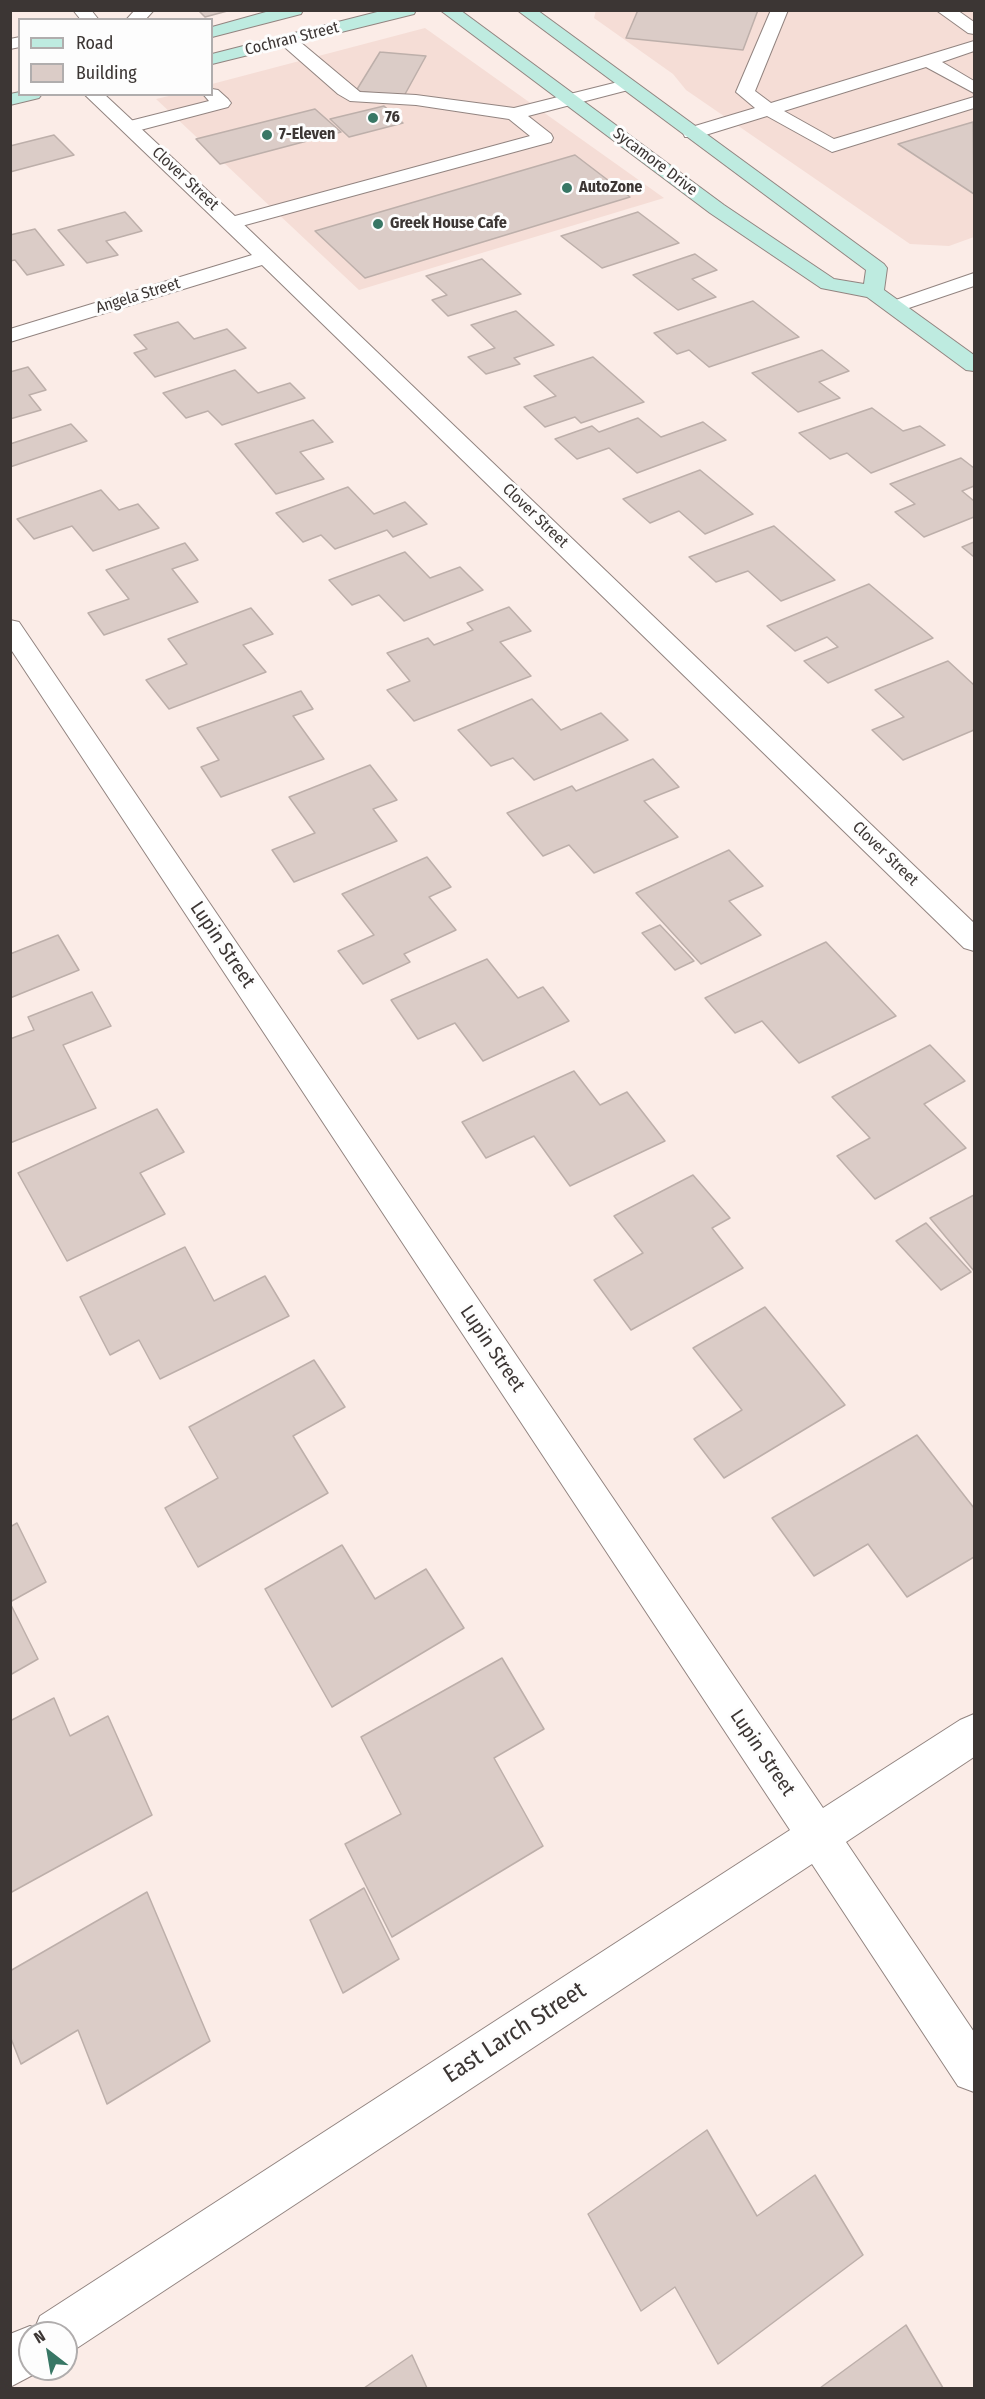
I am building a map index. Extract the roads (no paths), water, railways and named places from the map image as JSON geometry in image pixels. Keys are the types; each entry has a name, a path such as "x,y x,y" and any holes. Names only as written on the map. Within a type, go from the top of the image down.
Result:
{"main road":[{"name":"Cochran Street","path":"213,59 408,10"},
{"name":"Sycamore Drive","path":"448,10 717,209 828,284 873,292 975,365"},
{"path":"525,10 877,268 873,292"},
{"name":"Cochran Street","path":"213,32 294,11"},
{"path":"10,100 25,96"}],"street":[{"path":"780,10 746,92 768,109 832,146 975,102"},
{"path":"944,10 975,28"},
{"path":"286,40 344,90 356,97 416,100 514,114 626,85"},
{"path":"692,133 975,46"},
{"path":"927,60 975,88"},
{"path":"129,127 222,103 213,95"},
{"name":"Clover Street","path":"95,96 231,222 975,940"},
{"path":"231,222 544,138 514,114"},
{"name":"Angela Street","path":"10,336 266,257"},
{"path":"894,307 975,279"},
{"name":"Lupin Street","path":"10,628 975,2070"},
{"name":"East Larch Street","path":"75,2321 975,1734"}],"place":[{"name":"76","path":"373,118"},
{"name":"7-Eleven","path":"267,135"},
{"name":"AutoZone","path":"567,188"},
{"name":"Greek House Cafe","path":"378,224"}]}
